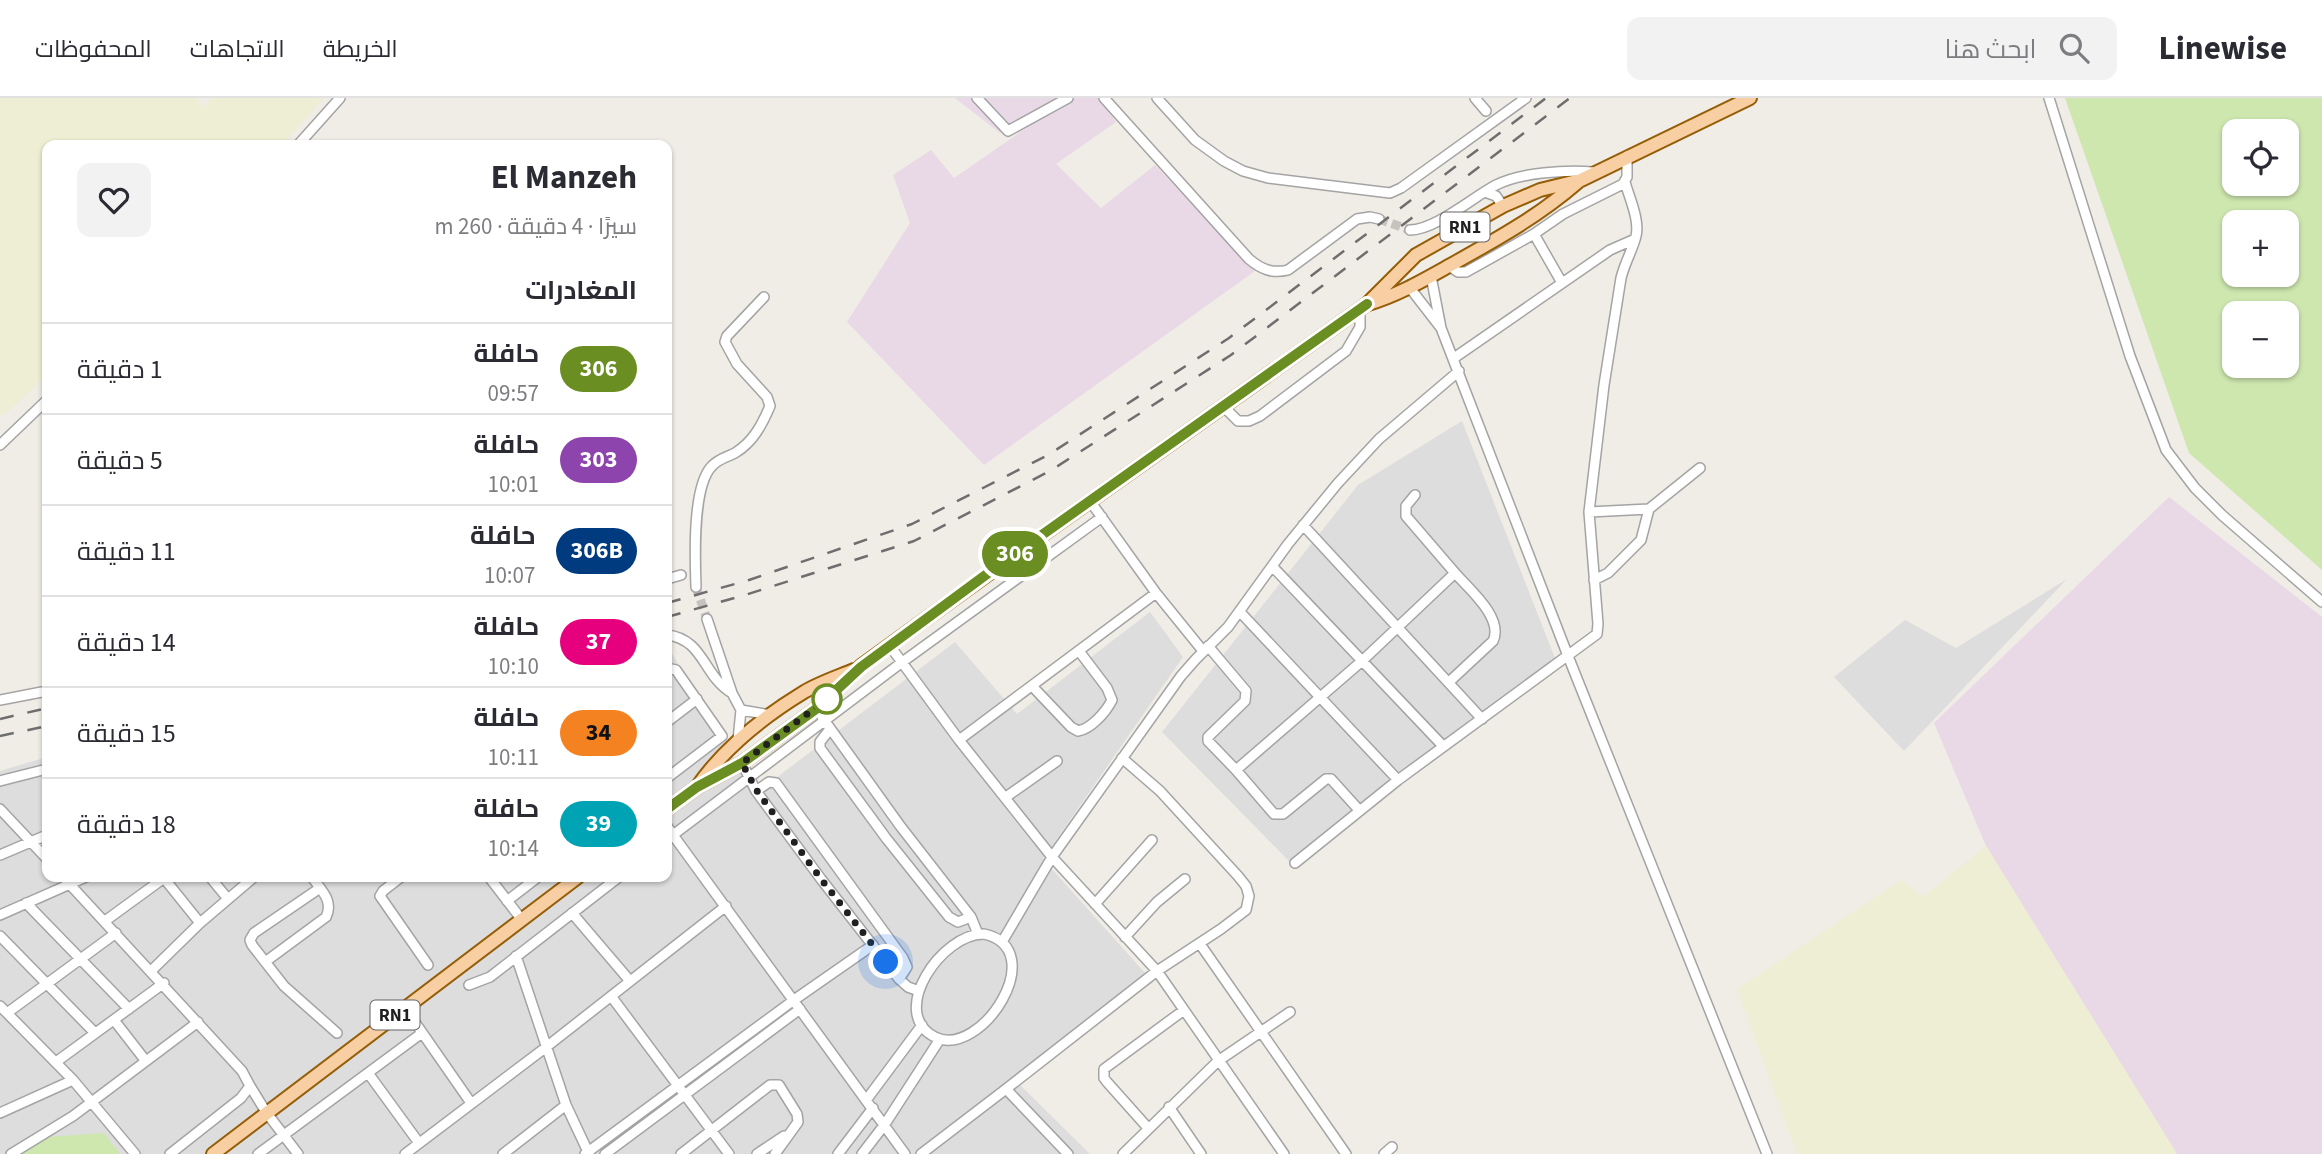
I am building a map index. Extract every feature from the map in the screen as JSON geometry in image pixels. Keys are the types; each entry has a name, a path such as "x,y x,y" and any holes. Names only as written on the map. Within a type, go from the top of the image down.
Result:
{"main road":[{"name":"RN1","path":"672,805 697,787 742,763 816,709 861,667 1090,500 1364,306 1416,254 1503,206 1540,190 1581,180 1750,98"},
{"name":"RN1","path":"1364,306 1410,288 1449,266 1530,228 1581,180"},
{"path":"1516,200 1523,203 1528,210 1530,228"},
{"path":"1416,254 1413,264 1415,271 1420,276 1429,277"},
{"name":"RN1","path":"697,787 712,764 738,740 772,715 804,692 861,667"},
{"path":"804,692 814,699 816,709"},
{"path":"738,740 736,754 742,763"},
{"name":"RN1","path":"213,1154 571,882"}],"street":[{"path":"302,140 340,98"},
{"path":"977,98 1008,131 1068,98"},
{"path":"1104,98 1249,259 1266,270 1278,273 1288,270 1357,219 1378,219"},
{"path":"1157,98 1195,140 1242,171 1268,178 1390,193 1401,188 1526,98"},
{"path":"1475,98 1486,111"},
{"path":"2049,98 2130,356 2166,450 2195,488 2222,515 2322,602"},
{"path":"1295,863 1398,780 1597,634 1589,512 1604,385 1621,278 1635,239 1636,223 1625,182 1627,156"},
{"path":"1410,230 1425,228 1498,184 1514,179 1566,172 1597,172"},
{"path":"1562,283 1530,228 1625,182"},
{"path":"1485,192 1496,196 1503,206"},
{"path":"1454,358 1611,250 1635,239"},
{"path":"1429,277 1441,328 1568,656 1767,1154"},
{"path":"1410,288 1441,328"},
{"path":"696,587 694,545 703,480 716,462 736,452 750,440 761,427 770,406 767,397 737,364 725,342 727,336 764,297"},
{"path":"1224,407 1238,421 1249,421 1260,416 1346,351 1360,327 1364,306"},
{"path":"1002,942 1052,857 1175,684 1240,612 1330,492 1379,439 1459,371"},
{"path":"0,445 42,405"},
{"path":"1589,512 1649,509 1700,468"},
{"path":"1415,495 1406,506 1406,516 1491,615 1496,628 1493,641 1449,682"},
{"path":"1090,500 1156,593 1246,691 1245,701 1208,737 1208,741 1274,814 1283,814 1326,779 1331,779 1359,810"},
{"path":"1594,580 1608,573 1642,540 1649,509"},
{"path":"672,835 824,720 1102,517"},
{"path":"1303,525 1482,719"},
{"path":"1272,566 1443,746"},
{"path":"1236,770 1362,661 1455,573"},
{"path":"672,578 681,575"},
{"path":"959,740 1156,593"},
{"path":"1240,612 1398,780"},
{"path":"707,619 732,693 741,710 738,740"},
{"path":"672,636 689,642 715,679 732,693"},
{"path":"890,646 959,740 1052,857 1157,971 1284,1154"},
{"path":"1032,686 1070,727 1078,731 1087,729 1112,700 1107,688 1079,651"},
{"path":"672,669 676,670 722,736 672,775"},
{"path":"0,700 42,692"},
{"path":"672,718 696,699"},
{"path":"816,709 901,827 971,917 978,934"},
{"path":"741,710 772,715"},
{"path":"830,729 820,742 820,748 886,838 949,917 958,922 971,917"},
{"path":"921,1154 1157,971 1246,910 1249,896 1246,886 1160,791 1122,758"},
{"path":"1006,797 1057,761"},
{"path":"742,763 748,778 821,879 899,979 908,987 919,991"},
{"path":"0,781 42,770"},
{"path":"757,791 769,782 776,783 906,963 906,971 899,979"},
{"path":"0,809 42,853"},
{"path":"886,838 901,827"},
{"path":"0,855 42,837"},
{"path":"672,839 726,906 905,1154"},
{"path":"1096,904 1152,840"},
{"path":"821,879 836,868"},
{"path":"1125,937 1157,902 1185,879"},
{"path":"0,915 63,882"},
{"path":"68,882 242,1071 266,1112 298,1154"},
{"path":"105,921 159,882"},
{"path":"167,882 200,923"},
{"path":"213,882 228,899"},
{"path":"151,971 200,923 248,882"},
{"path":"265,962 326,917 330,905 316,882"},
{"path":"395,882 380,896 428,965"},
{"path":"493,882 522,920"},
{"path":"507,901 532,882"},
{"path":"469,985 490,976 612,882"},
{"path":"320,888 252,935 251,943 284,986 337,1033"},
{"path":"26,903 129,1009"},
{"path":"405,1154 726,906"},
{"path":"572,913 630,981"},
{"path":"116,933 4,1009 73,1080 135,1154"},
{"path":"978,934 1002,942 1009,952 1012,970 999,1006 976,1029 958,1038 940,1039 930,1033 922,1025 917,1006 919,991 924,977 942,954 966,937 978,934"},
{"path":"0,936 95,1033"},
{"path":"1200,944 1346,1154"},
{"path":"516,956 545,1048 587,1153 873,945"},
{"path":"56,1062 164,984"},
{"path":"611,996 729,1154"},
{"path":"405,1008 471,1103"},
{"path":"605,1154 800,1009"},
{"path":"1148,1128 1104,1078 1104,1069 1184,1010"},
{"path":"1123,1154 1219,1061 1290,1012"},
{"path":"114,1020 145,1060"},
{"path":"11,1154 91,1102 198,1022"},
{"path":"838,1154 922,1025"},
{"path":"258,1154 422,1033"},
{"path":"862,1154 885,1124 940,1039"},
{"path":"368,1073 419,1143"},
{"path":"0,1113 73,1080"},
{"path":"681,1154 770,1085 779,1085 797,1114 798,1122 775,1154"},
{"path":"170,1154 241,1098 250,1086"},
{"path":"1006,1089 1069,1154"},
{"path":"503,1154 566,1105"},
{"path":"1169,1107 1201,1154"},
{"path":"757,1154 791,1131"},
{"path":"1384,1154 1392,1147"}],"shaded area":[{"path":"955,98 1063,98 1000,133"},
{"path":"1070,98 1099,98 1116,122 1056,164 1101,208 1155,165 1255,271 984,465 847,322 910,223 893,175 931,150 954,178"},
{"path":"1462,421 1558,666 1293,865 1162,732 1358,485"},
{"path":"2169,497 2322,617 2322,1154 2177,1154 1986,846 1934,723"},
{"path":"2067,579 1904,751 1834,677 1905,620 1956,648"},
{"path":"1150,612 1183,657 1043,859 1153,982 1017,1082 1090,1154 0,1154 0,771 42,758 42,882 672,882 672,654 755,794 955,642 1017,714"}],"green space":[{"path":"0,98 195,98 204,107 212,98 324,98 286,140 42,140 42,380 3,416 0,414"},
{"path":"2065,98 2322,98 2322,570 2189,453"},
{"path":"1986,846 2177,1154 1797,1154 1737,989 1901,880 1923,897"},
{"path":"104,1133 120,1154 18,1154 46,1137"}],"tunnel":[{"path":"1379,219 1410,230"},
{"path":"696,587 707,619"}],"railway":[{"path":"672,602 749,580 912,524 1048,455 1229,338 1546,98"},
{"path":"672,616 914,541 1050,471 1231,355 1570,98"},
{"path":"0,719 42,709"},
{"path":"0,736 42,727"}],"bus line":[{"name":"306","path":"672,805 697,787 742,763 816,709 861,667 987,574 1367,304"}],"route":[{"path":"827,699 742,763 757,791 886,962"}]}
